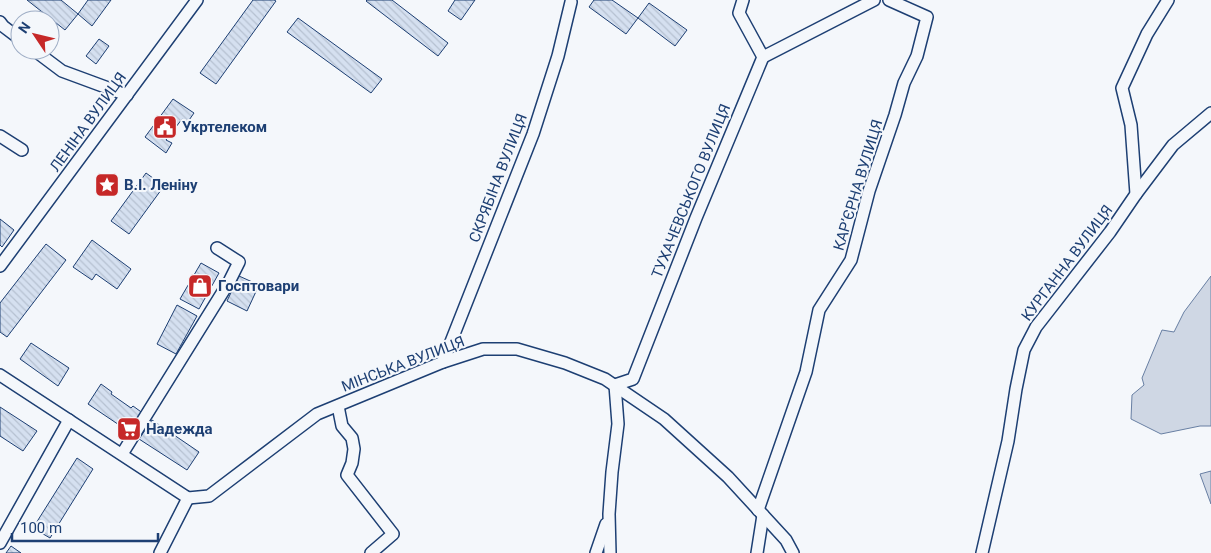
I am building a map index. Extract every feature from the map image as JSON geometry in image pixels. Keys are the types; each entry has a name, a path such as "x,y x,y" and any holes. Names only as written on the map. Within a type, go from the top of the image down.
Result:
{"street":[{"name":"ЛЕНІНА ВУЛИЦЯ","path":"1,264 197,0"},
{"path":"743,0 739,14 763,57 874,0"},
{"name":"КАР’ЄРНА ВУЛИЦЯ","path":"760,512 806,372 819,310 851,260 869,191 904,83 919,49 927,17 889,0"},
{"path":"1136,194 1131,125 1122,88 1147,34 1168,0"},
{"name":"СКРЯБІНА ВУЛИЦЯ","path":"443,362 533,134 558,56 571,2"},
{"path":"0,22 10,31"},
{"name":"ТУХАЧЕВСЬКОГО ВУЛИЦЯ","path":"615,385 633,379 696,218 763,57"},
{"path":"47,60 62,71 127,95"},
{"name":"КУРГАННА ВУЛИЦЯ","path":"982,553 1008,441 1024,350 1036,327 1110,232 1173,145 1211,113"},
{"path":"0,136 22,150"},
{"path":"122,454 229,282 239,262 218,248"},
{"name":"МІНСЬКА ВУЛИЦЯ","path":"188,498 210,496 317,414 443,362 483,349 517,349 565,363 605,379 664,419 728,477 786,540 793,553"},
{"path":"0,375 188,498 160,553"},
{"path":"610,553 609,514 618,424 615,385"},
{"path":"338,406 342,426 352,438 354,449 352,464 346,475 393,534 371,553"},
{"path":"0,543 69,420"},
{"path":"757,553 760,512"},
{"path":"596,553 609,514"}],"shaded area":[{"path":"1211,276 1211,426 1200,426 1161,434 1131,419 1132,395 1144,385 1142,378 1162,330 1174,332 1184,312"},
{"path":"1211,471 1211,504 1200,474"}],"building":[{"path":"27,0 61,0 78,14 65,30 60,26 60,10 40,10"},
{"path":"88,0 111,0 92,26 78,14"},
{"path":"253,0 276,1 216,84 200,73"},
{"path":"367,0 392,0 448,43 438,56"},
{"path":"455,0 475,0 461,20 448,11"},
{"path":"594,0 612,0 638,18 626,34 589,7"},
{"path":"649,3 687,30 675,46 638,18"},
{"path":"298,18 382,79 371,93 287,32"},
{"path":"99,39 109,46 96,64 86,56"},
{"path":"173,99 194,113 187,123 182,119 166,140 172,143 166,153 145,137"},
{"path":"146,173 164,186 129,234 111,221"},
{"path":"0,219 14,230 2,247 0,245"},
{"path":"92,240 131,269 117,289 96,274 92,280 73,267"},
{"path":"46,244 66,260 7,337 0,332 0,303"},
{"name":"Госптовари","path":"201,263 219,273 199,309 180,299"},
{"path":"239,276 259,285 247,311 227,301"},
{"path":"177,305 197,316 176,354 157,344"},
{"path":"31,343 69,368 58,386 20,359"},
{"path":"101,384 112,392 111,394 131,408 133,406 144,414 131,433 88,404"},
{"path":"0,407 37,431 23,451 0,436"},
{"path":"152,420 199,452 187,470 139,439"},
{"path":"77,458 93,469 50,538 33,528"},
{"path":"11,546 21,553 6,553"}],"place":[{"name":"Укртелеком","path":"165,127"},
{"name":"В.І. Леніну","path":"107,185"},
{"name":"Госптовари","path":"200,286"},
{"name":"Надежда","path":"129,429"}]}
